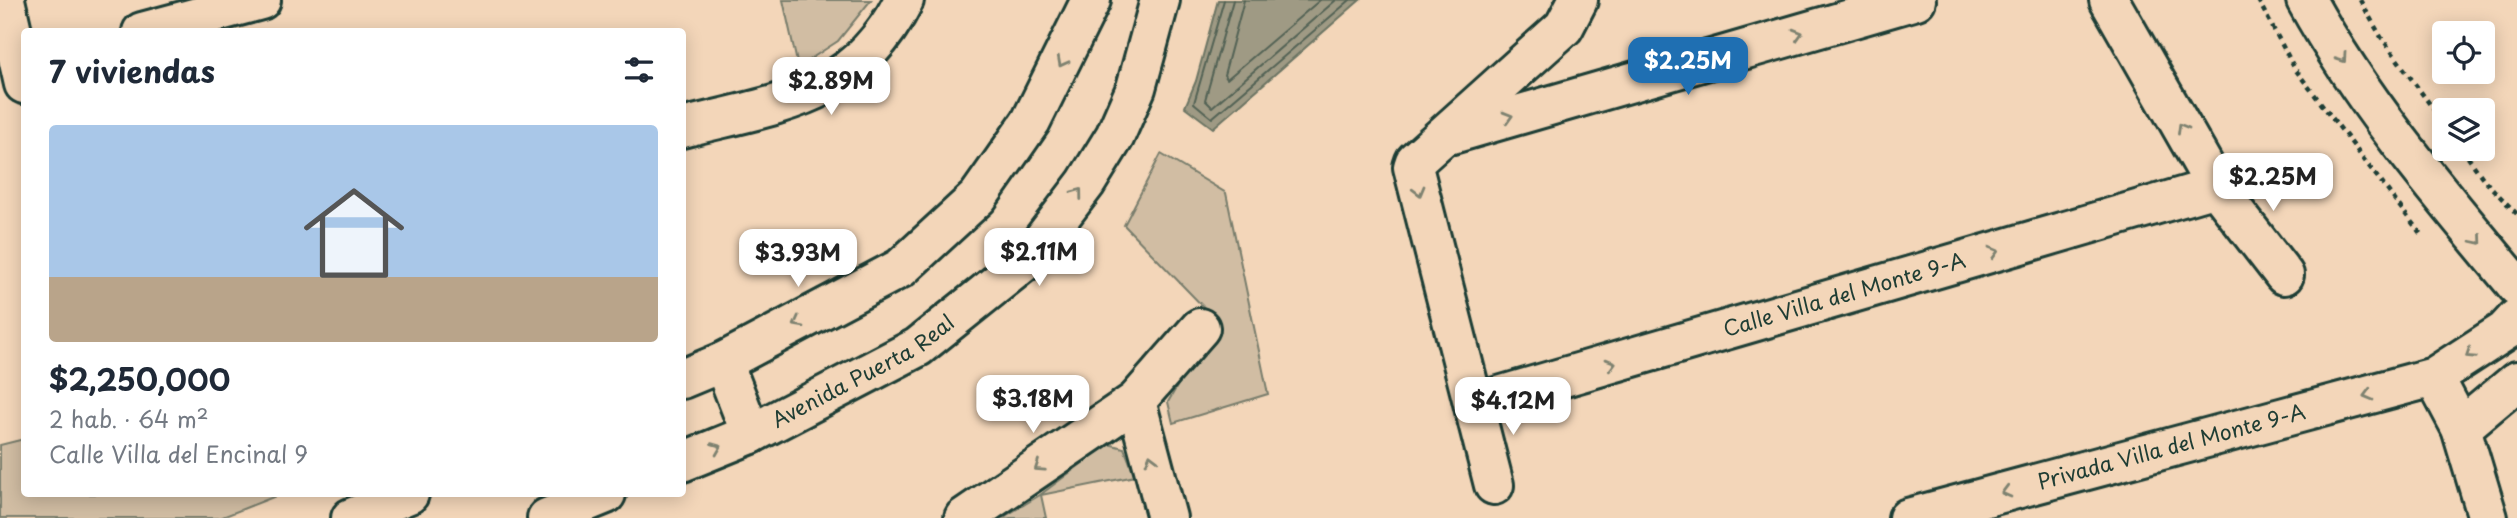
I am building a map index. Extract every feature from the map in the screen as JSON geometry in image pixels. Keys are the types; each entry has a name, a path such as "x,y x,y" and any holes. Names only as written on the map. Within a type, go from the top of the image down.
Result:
{"street":[{"path":"5,0 21,62"},
{"path":"157,28 261,0"},
{"path":"686,127 808,95 840,78 867,52 904,0"},
{"path":"686,377 723,362 901,268 978,197 1031,121 1072,44 1091,0"},
{"name":"Avenida Puerta Real","path":"686,460 751,434 918,347 1029,258 1086,183 1115,136 1136,88 1160,0"},
{"path":"1494,485 1413,167 1415,161 1564,27 1578,0"},
{"path":"1443,136 1916,0"},
{"path":"2109,0 2216,187 2284,275"},
{"path":"2306,0 2323,32 2420,170 2517,286"},
{"name":"Calle Villa del Monte 9-A","path":"1475,404 2216,187"},
{"name":"Privada Villa del Monte 9-A","path":"1908,518 2434,377 2511,325"},
{"path":"964,518 1136,401 1200,328"},
{"path":"723,362 751,434"},
{"path":"2434,377 2462,428 2488,518"},
{"path":"2462,428 2517,381"},
{"path":"1136,401 1167,518"},
{"path":"351,518 402,497"},
{"path":"547,518 599,497"}],"path":[{"path":"2360,0 2381,37 2432,107"},
{"path":"2471,161 2485,181 2517,214"}],"shaded area":[{"path":"783,0 871,0 838,41 798,67"},
{"path":"1161,154 1226,193 1268,394 1173,423 1168,402 1216,320 1124,225"},
{"path":"21,440 21,497 273,497 220,518 0,518 0,445"},
{"path":"1108,444 1124,448 1135,476 1041,495 1046,518 1002,518 1040,495"}],"water":[{"path":"1218,0 1360,0 1213,128 1185,107 1196,81"}]}
